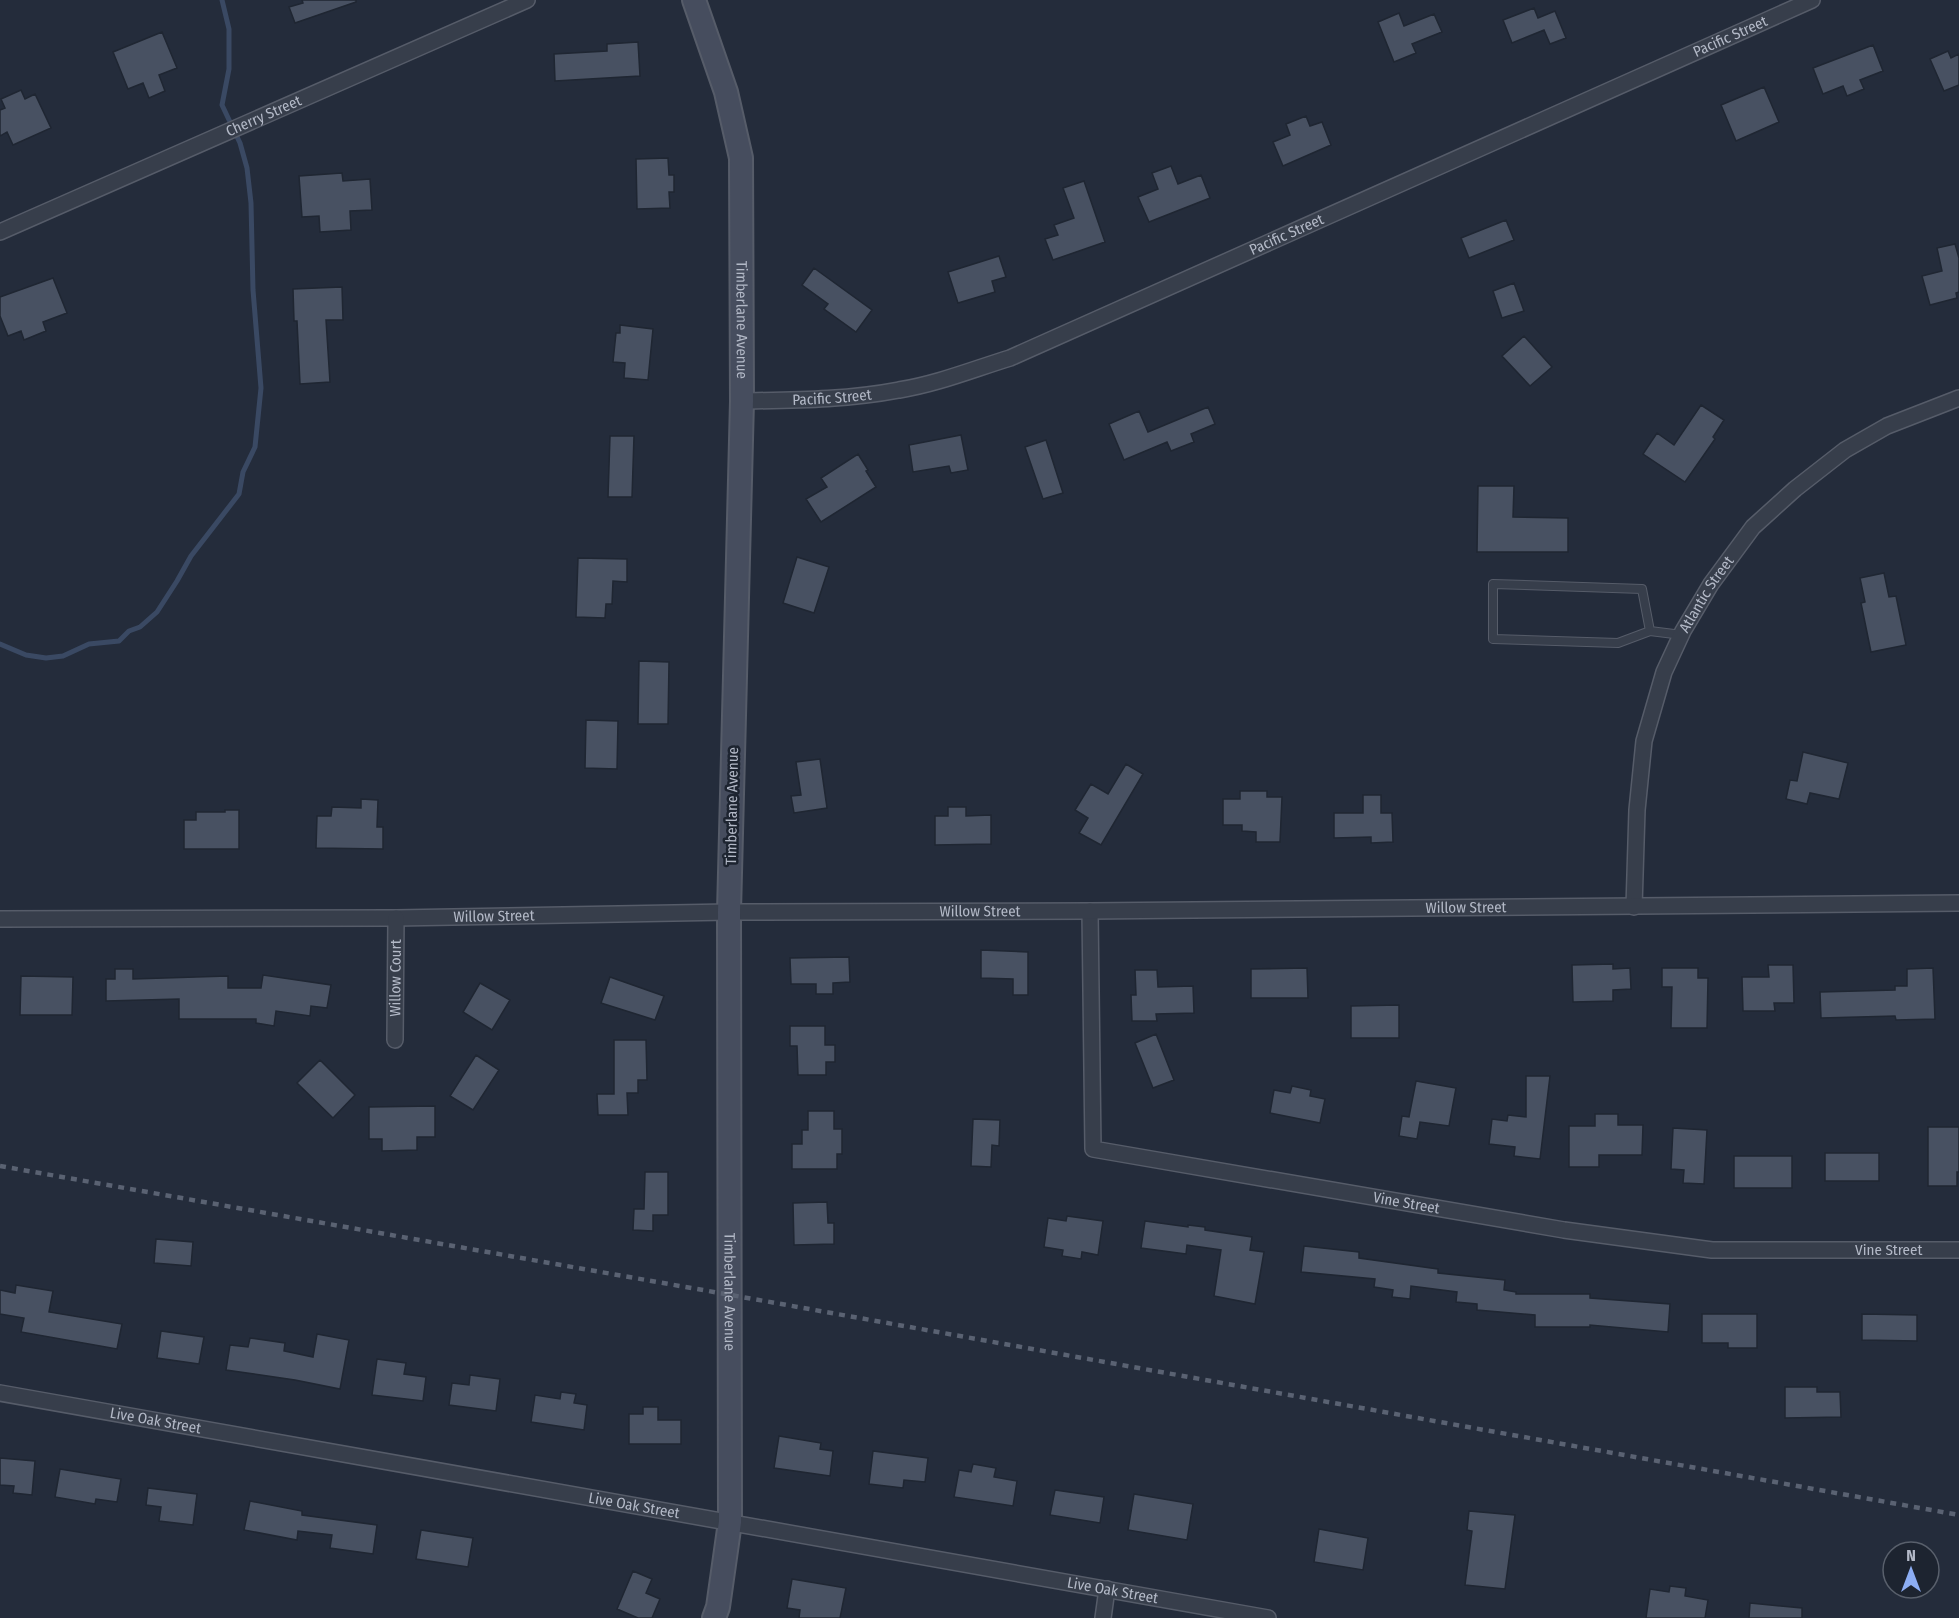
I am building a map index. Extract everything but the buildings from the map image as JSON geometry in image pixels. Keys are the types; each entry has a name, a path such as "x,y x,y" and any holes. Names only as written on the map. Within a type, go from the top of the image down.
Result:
{"street":[{"name":"Cherry Street","path":"0,232 526,0"},
{"name":"Timberlane Avenue","path":"694,0 726,92 741,158 742,401 729,912 730,1522 718,1607 714,1618"},
{"name":"Pacific Street","path":"742,401 854,397 900,390 1010,358 1812,0"},
{"name":"Atlantic Street","path":"1634,907 1637,810 1644,741 1664,672 1711,584 1753,527 1795,489 1845,450 1887,426 1959,398"},
{"name":"Willow Street","path":"0,920 1959,903"},
{"name":"Vine Street","path":"1090,911 1093,1149 1564,1230 1712,1250 1959,1250"},
{"name":"Willow Court","path":"395,1040 396,918"},
{"name":"Live Oak Street","path":"0,1393 1268,1618"},
{"path":"1103,1618 1107,1590"}],"lane":[{"path":"1650,631 1642,589 1492,584 1492,639 1618,643 1650,631 1682,635"}],"waterway":[{"path":"0,644 26,655 46,658 63,656 89,644 119,641 129,631 140,627 157,612 191,556 239,494 243,472 255,447 261,388 247,168 240,143 222,105 229,69 229,29 222,0"}],"railway":[{"path":"0,1166 1959,1515"}]}
